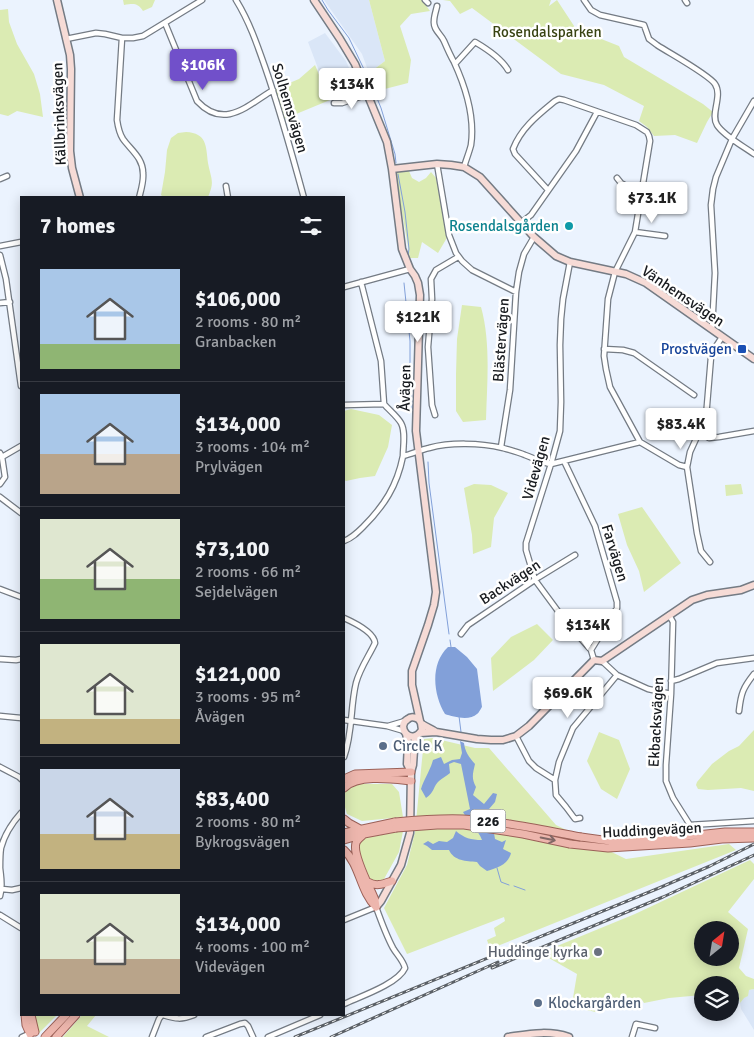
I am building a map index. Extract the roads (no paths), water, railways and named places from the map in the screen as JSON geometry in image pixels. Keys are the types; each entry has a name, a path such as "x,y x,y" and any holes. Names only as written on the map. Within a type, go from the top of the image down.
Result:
{"main road":[{"path":"345,779 355,774 411,772"},
{"path":"345,787 356,781 385,779 411,781"},
{"name":"Huddingevägen","path":"345,833 437,819 472,820 610,841 641,841 754,832"},
{"path":"345,820 362,831 356,843 356,853 376,907"},
{"name":"Huddingevägen","path":"395,825 464,825 523,834 570,844 608,848 690,843 723,835 754,838"},
{"name":"Huddingevägen","path":"345,840 362,831"},
{"path":"345,851 351,857 370,900 376,907"},
{"path":"368,882 378,886 392,882"},
{"path":"25,1016 26,1025 33,1035"},
{"path":"31,1016 33,1035"},
{"path":"45,1037 65,1016"},
{"path":"56,1037 75,1016"}],"street":[{"name":"Källbrinksvägen","path":"57,0 70,55 70,150 72,168 79,196"},
{"path":"66,39 96,33 122,38 144,36 202,0"},
{"name":"Solhemsvägen","path":"236,0 244,12 254,35 273,90 303,196"},
{"name":"Åvägen","path":"314,0 352,58 387,142 402,249 418,283 420,295 416,431 436,592 428,625 412,670 412,685 420,722"},
{"path":"584,0 591,10 600,15 644,25 650,39 656,45 710,79 717,89 718,95 716,122 721,130 754,154"},
{"path":"437,6 434,26 443,39 455,64 472,117 472,138 464,168"},
{"path":"165,23 197,101 204,108 213,113 230,115 273,90"},
{"path":"122,38 117,120 123,138 137,155 144,172 140,196"},
{"path":"455,64 475,42 485,48 505,65 508,70"},
{"path":"334,103 342,103 368,94"},
{"path":"548,190 513,152 520,133 555,101 559,99 564,100 636,125 650,136 635,232 614,272 606,312 604,349 606,369 610,387 640,442 679,466 687,466"},
{"path":"712,329 715,273 711,197 716,177 732,138 754,101"},
{"path":"522,222 532,215 576,151 597,112"},
{"path":"437,164 449,235 458,257 465,265 479,274 516,292"},
{"name":"Vänhemsvägen","path":"392,169 437,164 464,168 480,177 550,252 570,262 626,274 646,283 754,359"},
{"path":"0,179 7,176"},
{"path":"617,178 621,183 642,195"},
{"path":"226,186 228,196"},
{"path":"635,232 665,236"},
{"name":"Blästervägen","path":"502,448 510,390 516,292 520,266 524,254 534,237"},
{"path":"0,246 20,242"},
{"path":"0,255 10,302 20,380"},
{"path":"434,415 428,348 432,299 430,279 436,270 458,257"},
{"name":"Videvägen","path":"570,262 561,319 560,432 526,543 526,550 535,580 566,622 591,650 594,660"},
{"path":"345,287 410,269"},
{"path":"345,540 355,534 382,506 400,472 403,456 403,429 400,422 384,404 379,350 361,282"},
{"path":"0,303 10,302"},
{"path":"710,562 701,551 687,466 690,452 706,417 711,358 722,337"},
{"path":"604,349 623,350 634,353 694,395"},
{"path":"345,405 384,404"},
{"path":"700,433 709,438 719,438 754,431"},
{"path":"403,456 427,448 456,443 502,448 523,454 545,464 551,464 640,442"},
{"path":"0,484 5,477 1,455 20,446"},
{"name":"Farvägen","path":"564,461 595,526 617,602 617,608 591,650"},
{"path":"0,497 20,512"},
{"name":"Backvägen","path":"462,634 468,625 535,580 575,556"},
{"path":"602,661 692,600 707,595 741,590 754,585"},
{"path":"0,589 20,597"},
{"name":"Ekbacksvägen","path":"670,614 673,622 666,781 673,798 690,825 754,821"},
{"path":"345,619 367,632 375,640 356,682 349,741 345,754"},
{"path":"671,681 717,664 754,658"},
{"path":"0,660 20,659"},
{"path":"345,720 387,726 409,736 436,732 477,739 503,740 516,736 529,726 594,660 602,661 617,675 648,689 671,694"},
{"path":"739,711 744,687 754,674"},
{"path":"580,818 575,819 556,796 555,780 559,762 573,728 617,675"},
{"path":"411,772 407,764 408,742 403,725 416,705"},
{"path":"0,716 20,718"},
{"path":"387,726 414,718 436,732"},
{"path":"345,920 376,907 401,866 410,833 411,772 414,765 417,735 422,727 420,722"},
{"path":"516,736 529,762 555,780"},
{"path":"0,767 20,778"},
{"path":"0,896 2,889 0,849 20,815"},
{"path":"2,889 20,888"},
{"path":"345,1004 400,977 405,968 393,948 376,907"},
{"path":"0,915 20,927"},
{"path":"152,1037 161,1016"},
{"path":"166,1016 183,1019 191,1016"},
{"path":"268,1037 318,1016"},
{"path":"206,1037 245,1023 253,1037"},
{"path":"632,1037 636,1024 654,1028"},
{"path":"508,1037 543,1032 569,1037"},
{"path":"22,1037 33,1035"}],"water":[{"path":"448,647 455,647 477,669 482,707 474,716 461,718 448,715 445,714 441,706 436,688 436,670 442,654"},
{"path":"460,741 464,743 465,749 475,764 473,778 476,787 473,795 484,804 493,793 497,794 495,802 489,809 493,819 499,821 493,827 495,839 502,842 506,840 503,849 511,853 505,863 487,871 477,862 457,858 449,850 432,850 423,844 428,841 433,844 439,841 447,842 453,838 456,831 468,838 482,840 463,812 470,809 461,764 454,762 449,764 450,773 437,783 431,794 426,798 421,789 433,760 441,757 444,764 460,759 462,753"}],"waterway":[{"path":"322,0 349,38 372,86 381,108 396,163"},
{"path":"398,174 405,212 408,255"},
{"path":"404,283 410,341 413,417"},
{"path":"428,462 429,483 449,634"},
{"path":"450,640 451,647"},
{"path":"459,716 461,732"},
{"path":"497,868 501,882 509,885"},
{"path":"514,886 525,890"}],"railway":[{"path":"295,1037 659,888 754,844"},
{"path":"492,968 663,897 754,855"},
{"path":"331,1037 498,962"}],"place":[{"name":"Rosendalsgården","path":"569,226"},
{"name":"Prostvägen","path":"742,349"},
{"name":"Circle K","path":"383,746"},
{"name":"Huddinge kyrka","path":"598,952"},
{"name":"Klockargården","path":"538,1003"}],"park label":[{"name":"Rosendalsparken","path":"547,32"}]}
